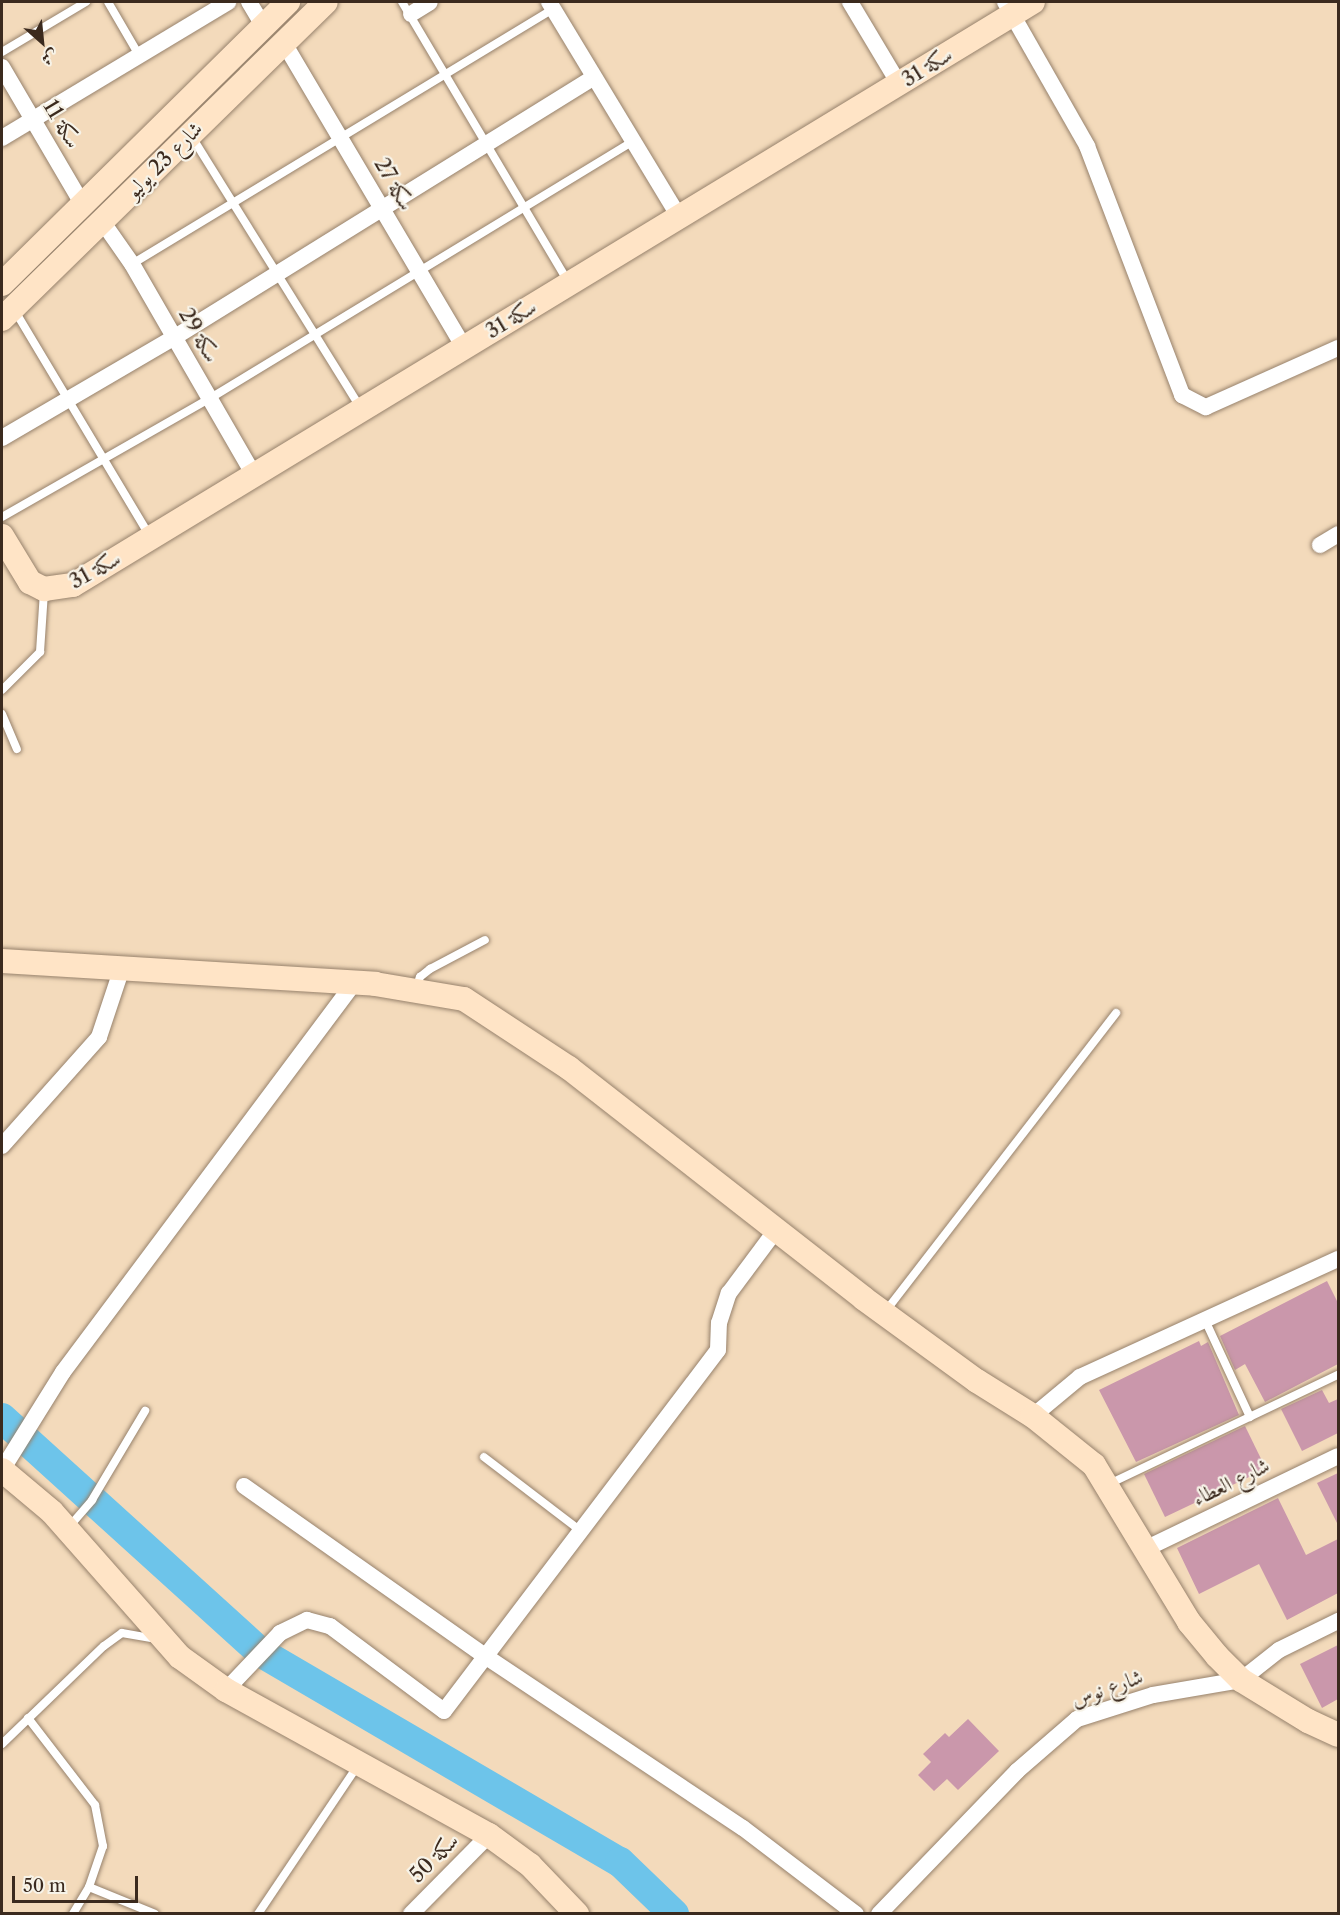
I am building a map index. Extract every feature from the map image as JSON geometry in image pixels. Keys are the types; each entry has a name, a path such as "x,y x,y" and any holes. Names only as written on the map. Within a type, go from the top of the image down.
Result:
{"street":[{"path":"2,138 228,2"},
{"path":"249,2 263,26"},
{"name":"شارع 23 يوليو","path":"2,284 288,2"},
{"name":"شارع 23 يوليو","path":"7,314 326,2"},
{"path":"406,8 430,2"},
{"path":"857,4 899,84"},
{"path":"551,5 679,217"},
{"path":"1017,6 1087,146 1182,395 1206,407 1338,348"},
{"name":"سكة 31","path":"2,537 30,582 44,589 73,585 899,84 1017,6"},
{"name":"سكة 27","path":"285,43 464,347"},
{"name":"سكة 11","path":"2,67 83,205"},
{"path":"2,438 175,337 593,78"},
{"name":"سكة 29","path":"102,221 132,264 253,474"},
{"path":"1320,545 1338,534"},
{"path":"2,961 354,983 416,989 464,999 510,1027 884,1313 1033,1416 1094,1465 1108,1485 1143,1550 1189,1622 1241,1680 1308,1721 1338,1735"},
{"path":"2,1146 99,1037 122,968"},
{"path":"354,983 63,1372 2,1470 67,1529 180,1658 226,1690 489,1835 530,1866 577,1914"},
{"path":"226,1690 280,1634 307,1620 330,1626 444,1711 488,1658 718,1350 718,1323 729,1293 776,1230"},
{"path":"1033,1416 1080,1377 1338,1260"},
{"name":"شارع العطاء","path":"1143,1550 1338,1456"},
{"path":"244,1486 488,1658 743,1828 856,1914"},
{"name":"شارع نوس","path":"879,1914 1017,1771 1077,1719 1153,1695 1241,1680 1279,1650 1338,1621"},
{"name":"سكة 50","path":"411,1914 489,1835"}],"lane":[{"path":"2,52 86,2"},
{"path":"108,2 139,55"},
{"path":"132,264 446,74 551,5"},
{"path":"406,8 569,283"},
{"path":"190,134 361,409"},
{"path":"2,517 209,399 633,141"},
{"path":"7,314 67,398 150,537"},
{"path":"2,690 40,652 44,589"},
{"path":"2,714 17,749"},
{"path":"416,989 420,977 430,969 484,940"},
{"path":"884,1313 1116,1013"},
{"path":"1205,1320 1250,1417"},
{"path":"1108,1485 1338,1375"},
{"path":"67,1529 92,1500 145,1412"},
{"path":"484,1457 582,1532"},
{"path":"2,1744 104,1646 122,1633 165,1641"},
{"path":"28,1718 95,1805 103,1846 89,1887 73,1914"},
{"path":"258,1914 360,1762"},
{"path":"89,1887 155,1914"}],"building":[{"path":"1327,1281 1338,1303 1338,1364 1265,1402 1245,1364 1235,1370 1220,1336"},
{"path":"1199,1341 1201,1346 1208,1342 1239,1415 1136,1462 1099,1390"},
{"path":"1322,1390 1329,1403 1338,1399 1338,1433 1302,1451 1281,1409"},
{"path":"1245,1426 1266,1469 1165,1517 1144,1474"},
{"path":"1338,1473 1338,1525 1317,1483"},
{"path":"1278,1498 1306,1555 1338,1539 1338,1593 1287,1620 1259,1564 1199,1594 1177,1548"},
{"path":"1338,1645 1338,1699 1322,1708 1300,1664"},
{"path":"968,1719 999,1751 958,1790 947,1779 934,1791 918,1775 931,1762 923,1754 945,1733 949,1737"}],"waterway":[{"path":"2,1418 260,1652 620,1862 674,1914"}]}
